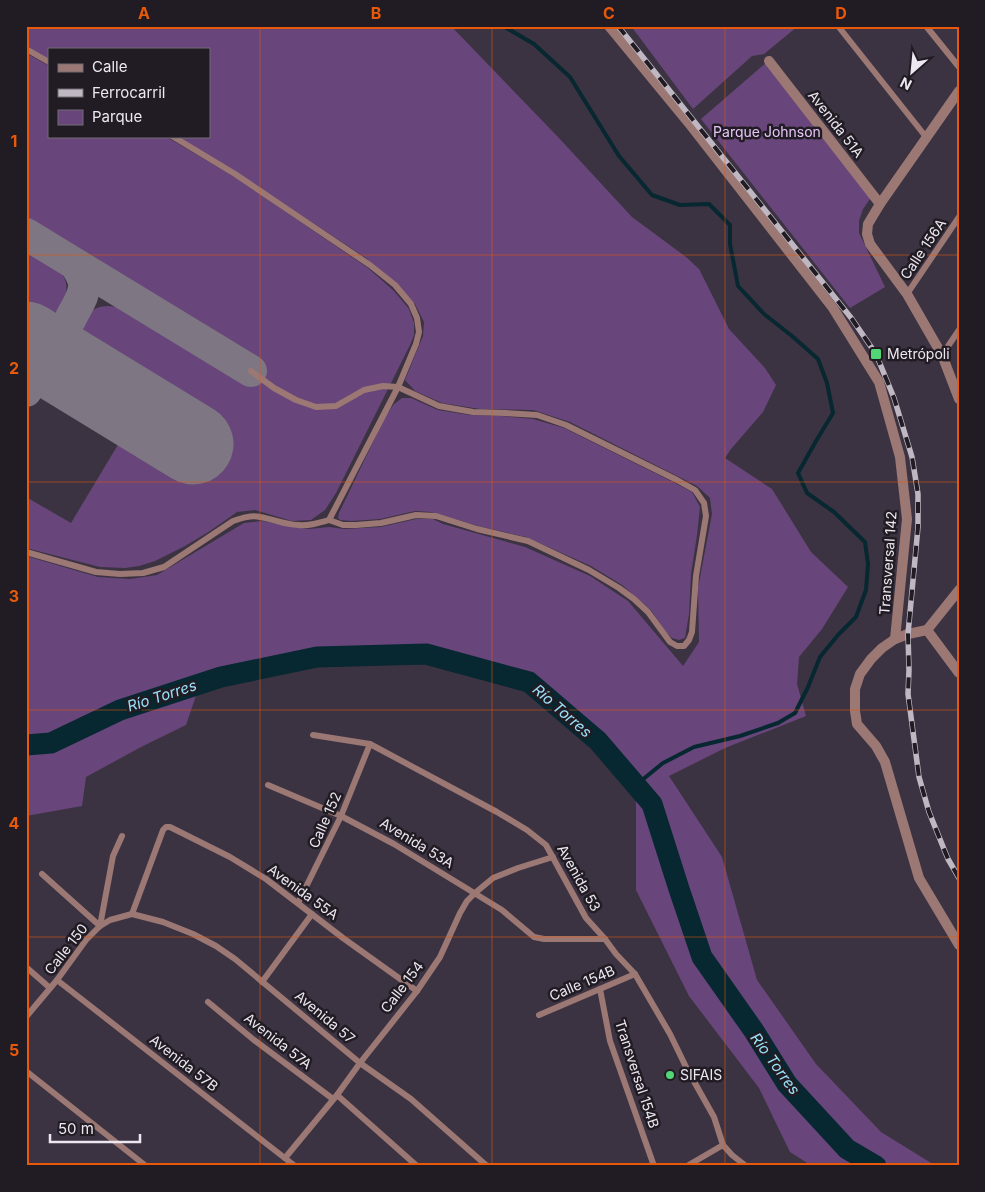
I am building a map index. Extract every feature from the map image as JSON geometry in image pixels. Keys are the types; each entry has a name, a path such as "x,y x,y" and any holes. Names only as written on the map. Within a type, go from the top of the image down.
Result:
{"street":[{"name":"Transversal 142","path":"608,26 688,122 833,308 879,382 900,457 907,519 895,639"},
{"name":"Avenida 51A","path":"769,62 880,204"},
{"path":"959,91 880,204 868,224 867,234 870,244 907,294 942,355 959,399"},
{"path":"959,590 928,630 895,639 882,648 860,674 855,689 856,724 876,746 884,762 919,878 959,945"},
{"path":"928,630 959,673"}],"lane":[{"path":"838,26 926,137"},
{"path":"926,26 959,67"},
{"path":"26,49 48,61"},
{"path":"175,138 235,174 370,265 395,285 411,304 417,318 419,332 416,344 398,387 329,520"},
{"name":"Calle 156A","path":"907,294 959,218"},
{"path":"942,355 959,330"},
{"path":"26,552 96,572 143,573 164,566 233,521 245,517 259,517 298,525 316,524 329,520 343,525 356,525 380,523 416,515 436,516 477,529 528,541 589,570 627,594 648,612 670,642 677,646 684,646 689,640 692,632 696,576 706,516 704,503 695,490 566,425 537,415 473,412 439,406 398,387 383,386 364,390 336,406 316,407 296,400 251,372"},
{"name":"Avenida 53","path":"313,735 370,744 436,778 527,830 546,845 586,918 635,974 670,1034 714,1117 723,1145 746,1166"},
{"name":"Calle 152","path":"298,903 341,816 370,744"},
{"name":"Avenida 53A","path":"268,785 341,816 394,844 502,910 534,937 544,939 605,939"},
{"name":"Avenida 55A","path":"132,914 163,830 166,827 175,828 230,857 266,879 417,991"},
{"path":"100,926 113,856 122,836"},
{"name":"Calle 154","path":"285,1158 417,991 440,957 460,913 468,901 493,878 553,857"},
{"path":"42,874 100,926"},
{"name":"Calle 150","path":"26,1017 57,980 86,940 100,926 110,920 132,914"},
{"name":"Avenida 57","path":"132,914 163,922 193,934 236,958 262,982 360,1063 411,1099 487,1166"},
{"path":"262,982 312,914"},
{"path":"26,967 50,988"},
{"name":"Calle 154B","path":"540,1015 635,974"},
{"name":"Avenida 57B","path":"57,980 295,1166"},
{"name":"Transversal 154B","path":"600,989 610,1041 654,1166"},
{"name":"Avenida 57A","path":"208,1002 254,1040 335,1097 417,1166"},
{"path":"26,1071 146,1166"},
{"path":"687,1166 723,1145"}],"green space":[{"path":"26,26 451,26 632,217 686,257 699,269 729,329 765,368 776,385 763,412 725,458 772,489 811,552 848,587 822,629 799,657 797,684 806,716 725,748 669,776 722,857 757,980 816,1064 881,1132 936,1166 812,1166 790,1152 759,1088 689,996 636,890 636,785 598,741 529,682 426,654 317,657 221,677 200,684 186,725 86,777 82,806 26,816 26,556 98,577 130,579 157,575 244,523 262,521 309,529 329,527 344,529 381,527 416,519 433,519 443,524 525,547 590,576 628,601 683,666 699,642 698,588 712,514 710,498 697,486 570,422 533,410 480,409 442,403 415,391 405,380 423,336 424,322 415,304 396,283 366,258 180,138 210,138 210,48 48,48 48,58 26,46"},
{"path":"631,26 798,26 764,54 752,56 693,109"},
{"path":"26,53 48,65 48,138 168,138 233,176 368,268 394,291 409,309 414,323 414,335 336,493 325,510 311,520 292,521 255,510 237,512 185,546 155,561 125,568 100,567 26,548 26,497 71,523 125,433 201,477 223,435 82,348 81,339 84,323 92,311 106,306 116,307 242,382 245,382 257,365 255,361 26,220"},
{"name":"Parque Johnson","path":"767,62 872,196 863,209 859,221 859,233 885,287 850,308 701,119"},
{"path":"26,251 56,268 65,280 66,295 63,302 54,313 41,319 33,318 26,314"},
{"path":"402,398 411,398 438,410 469,415 533,419 564,428 692,492 700,507 685,638 679,640 672,638 651,610 622,585 591,566 526,537 478,526 431,512 415,511 380,519 340,520 338,518 339,513 386,415 394,404"}],"waterway":[{"path":"503,26 534,44 570,77 619,156 652,195 680,205 709,204 730,225 730,244 738,286 764,314 818,359 827,383 833,413 798,473 807,493 834,512 865,542 868,564 866,590 856,617 820,657 795,713 778,723 740,736 694,747 663,763 636,785"},
{"name":"Río Torres","path":"26,745 51,743 120,710 221,677 317,657 426,654 529,682 598,741 652,804 702,957 754,1031 787,1084 847,1149 876,1166"}],"taxiway":[{"path":"26,234 251,371"},
{"path":"26,341 36,343 50,341 59,337 64,331 84,291 82,276 76,265"},
{"path":"62,334 61,353 71,369"},
{"path":"26,344 36,362 35,373 26,391"}],"runway":[{"path":"26,342 193,444"}],"railway":[{"path":"618,26 852,319 876,354 894,398 912,457 918,494 918,527 908,634 908,694 919,777 929,812 948,859 959,878"}],"place":[{"name":"Metrópoli","path":"876,354"},
{"name":"SIFAIS","path":"670,1075"}]}
